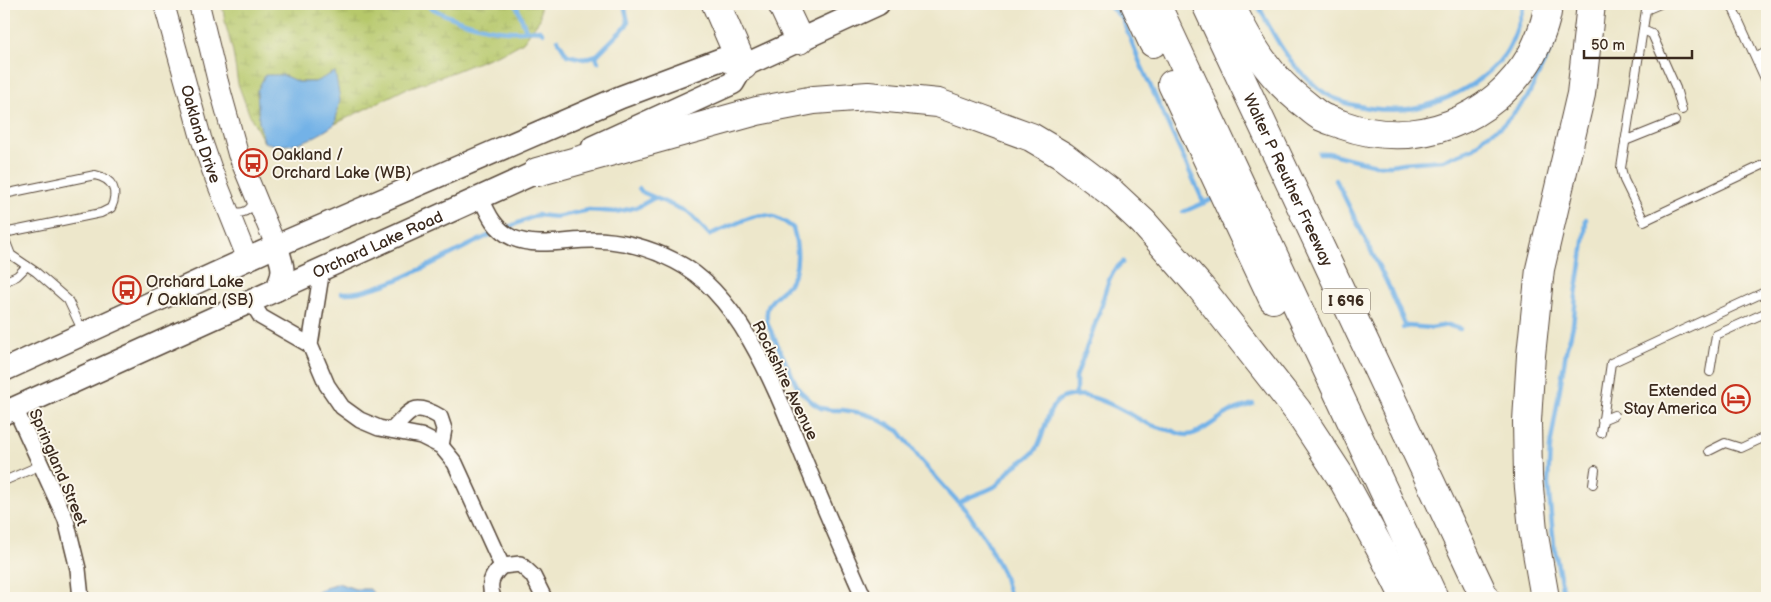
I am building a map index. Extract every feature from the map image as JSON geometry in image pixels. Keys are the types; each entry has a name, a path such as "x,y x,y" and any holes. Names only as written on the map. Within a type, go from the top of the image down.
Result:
{"highway":[{"path":"716,4 743,66"},
{"path":"782,4 799,40"},
{"path":"1135,4 1276,305 1350,419"},
{"name":"I 696","path":"1156,4 1434,598"},
{"name":"Walter P Reuther Freeway","path":"1206,4 1485,598"},
{"path":"1230,4 1263,64 1291,94 1322,117 1357,130 1383,135 1411,135 1443,127 1476,113 1502,93 1525,66 1537,44 1547,16 1548,4"},
{"path":"1545,598 1532,530 1528,477 1527,421 1531,355 1540,269 1580,94 1591,4"},
{"path":"526,177 756,111 814,100 868,96 938,103 1031,137 1063,156 1113,194 1143,222 1201,288 1297,410 1348,491 1405,598"}],"main road":[{"name":"Orchard Lake Road","path":"9,410 733,83 743,66 878,4"},
{"path":"4,370 276,246 621,97 722,58 743,66"},
{"path":"501,148 524,150 528,157 529,165 526,177"},
{"path":"276,246 283,270 281,282 276,290"}],"street":[{"name":"Oakland Drive","path":"164,4 201,138 248,260"},
{"name":"Oakland Drive","path":"199,4 229,126 254,194 276,246"},
{"name":"Rockshire Avenue","path":"480,198 491,219 501,230 513,238 540,243 593,240 636,246 654,251 676,261 694,272 712,287 729,307 746,332 766,371 864,598"},
{"path":"322,269 310,345 327,385 342,407 360,420 379,428 421,436 441,446 455,463 502,566"},
{"path":"251,301 261,317 310,345"},
{"path":"392,430 412,410 426,409 440,417 444,429 441,446"},
{"name":"Springland Street","path":"9,410 41,465 66,520 78,569 81,598"},
{"path":"493,598 490,591 492,575 502,566 520,564 533,576 544,598"}],"lane":[{"path":"1660,4 1646,10 1621,168 1624,180 1644,221 1767,162"},
{"path":"1731,4 1767,83"},
{"path":"1643,30 1652,34 1676,88 1682,110"},
{"path":"1756,57 1767,52"},
{"path":"1626,141 1675,121"},
{"path":"4,194 95,175 105,177 111,185 115,194 111,208 101,214 4,235 11,255 68,300 84,334"},
{"path":"227,207 235,213 246,212 253,204 254,194"},
{"path":"4,282 17,276 26,266"},
{"path":"1601,433 1611,363 1767,291"},
{"path":"1710,372 1716,335 1767,312"},
{"path":"1602,420 1614,415"},
{"path":"1709,451 1726,443 1741,448 1767,436"},
{"path":"4,481 41,465"},
{"path":"1593,484 1595,470"}],"green space":[{"path":"222,4 540,4 540,19 523,42 509,50 405,89 335,124 340,99 315,82 298,82 283,75 257,91 259,122 264,142 250,116 238,84"}],"water":[{"path":"335,72 340,99 335,124 310,139 301,142 283,145 264,142 259,122 257,91 265,75 283,75 298,82 315,82"},
{"path":"338,583 355,589 370,589 377,598 307,598 317,591"}],"waterway":[{"path":"425,4 443,14 477,26 509,31 540,30 543,33"},
{"path":"516,4 526,30"},
{"path":"558,40 567,55 584,59 597,55 626,26 628,22 624,4"},
{"path":"1107,4 1122,18 1140,63 1204,203"},
{"path":"1257,4 1289,58 1318,88 1342,102 1376,109 1393,110 1424,106 1439,101 1471,85 1485,75 1505,54 1516,30 1524,4"},
{"path":"1319,153 1328,153 1376,165 1391,165 1444,160 1474,148 1484,137 1502,126 1527,98 1554,42 1556,29"},
{"path":"597,55 598,62"},
{"path":"1336,180 1389,287 1406,327"},
{"path":"639,188 642,192 683,210 692,216 710,235 751,217 764,215 778,218 793,228 797,250 795,272 792,280 771,301 767,315 768,325 799,390 821,408 862,413 874,417 899,431 924,464 969,514 987,542 1003,574 1010,598"},
{"path":"504,229 537,215 556,217 589,210 616,212 638,207 654,198"},
{"path":"1183,212 1215,198"},
{"path":"1564,598 1554,545 1548,484 1550,447 1567,346 1573,325 1586,219"},
{"path":"342,293 363,291 398,280 497,232"},
{"path":"1076,396 1076,377 1103,302 1107,285 1111,275 1123,262"},
{"path":"1403,328 1407,326 1431,328 1448,325 1460,329"},
{"path":"959,503 990,489 1001,481 1010,470 1027,458 1039,443 1053,406 1065,397 1075,395 1096,398 1147,423 1188,435 1203,429 1231,412 1253,404"}],"place":[{"name":"Oakland / Orchard Lake (WB)","path":"253,163"},
{"name":"Orchard Lake / Oakland (SB)","path":"127,290"},
{"name":"Extended Stay America","path":"1736,399"}]}
